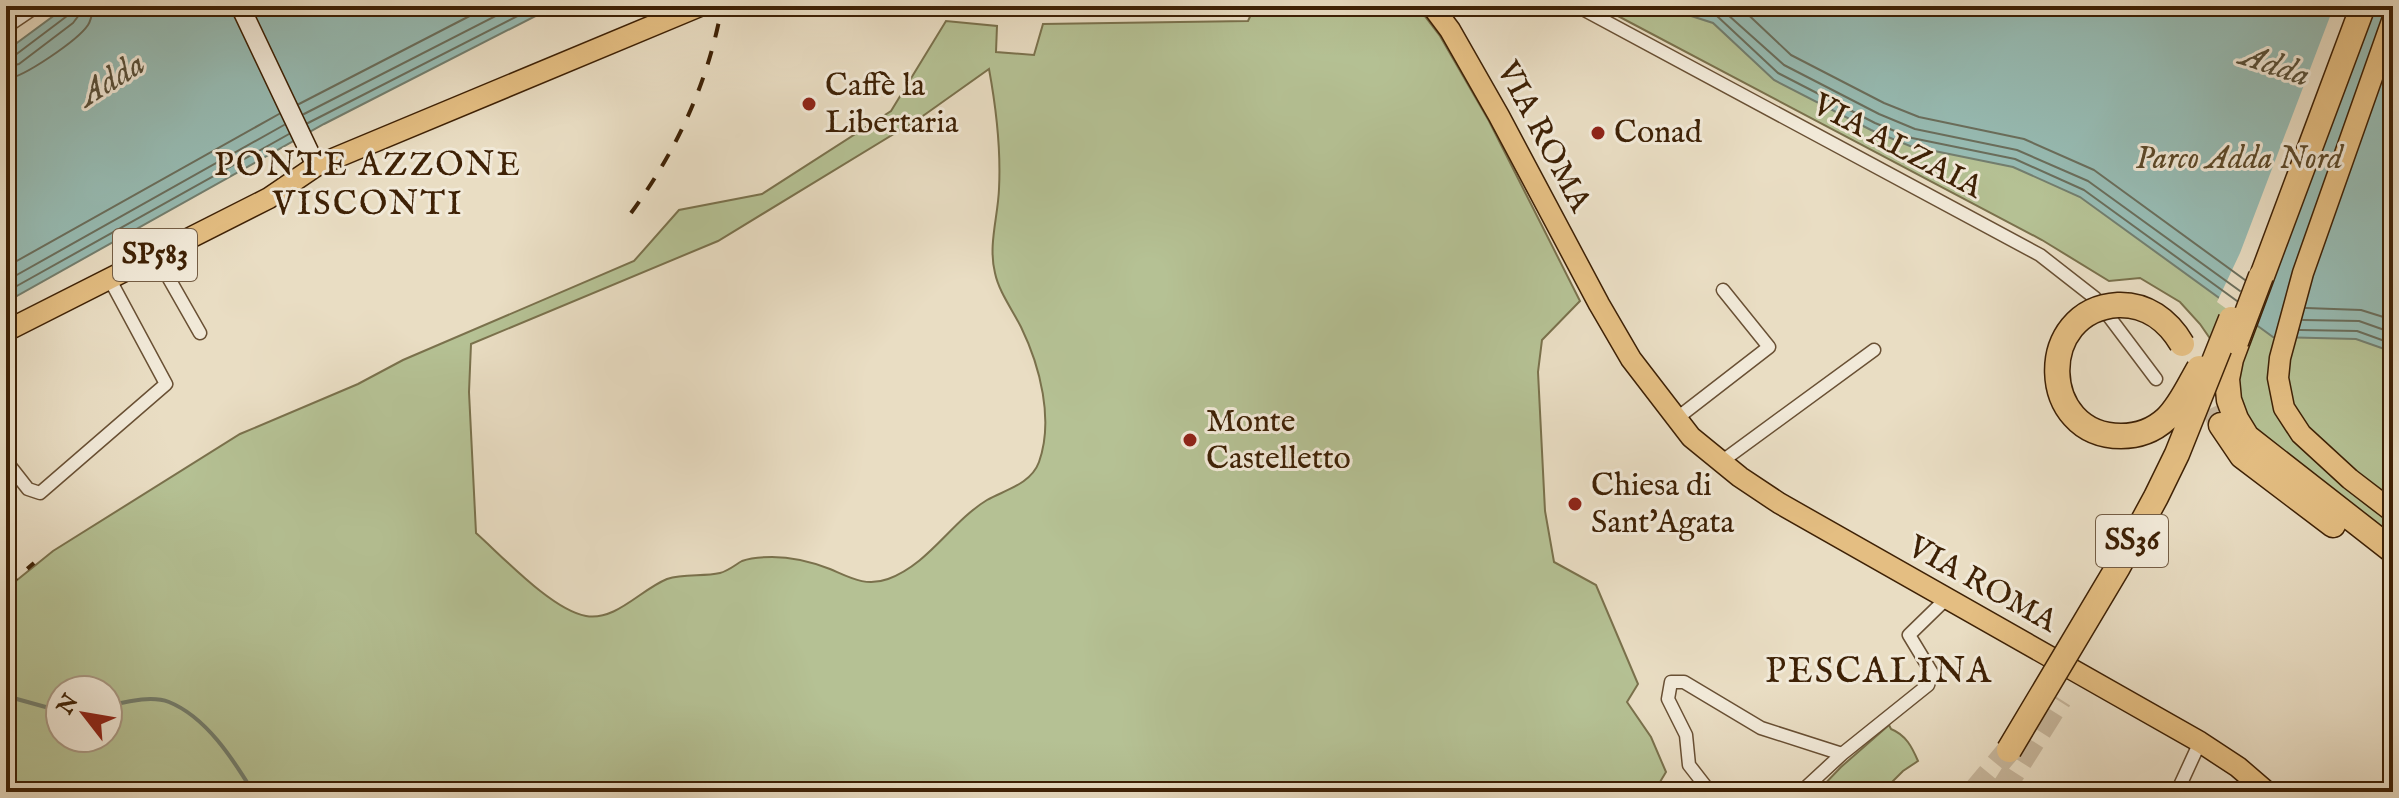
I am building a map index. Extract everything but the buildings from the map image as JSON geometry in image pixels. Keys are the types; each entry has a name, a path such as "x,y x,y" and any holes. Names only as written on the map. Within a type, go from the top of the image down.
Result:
{"highway":[{"name":"SS36","path":"2009,750 2111,580 2156,497 2187,430 2346,6"},
{"name":"SS36","path":"2060,699 2182,476 2363,6"},
{"path":"2261,276 2231,359 2227,384 2236,419 2247,437 2393,551"},
{"path":"2186,353 2167,323 2146,310 2118,305 2094,311 2074,326 2061,346 2056,375 2062,399 2073,416 2097,432 2121,436 2149,430 2172,413 2231,319"},
{"path":"2221,425 2242,456 2393,569"}],"main road":[{"name":"SP583","path":"6,321 265,187 700,6"},
{"name":"VIA ROMA","path":"1432,6 1450,30 1499,116 1615,333 1646,381 1676,419 1721,462 1779,503 2200,742 2238,767 2267,792"},
{"path":"2393,18 2303,273 2280,358 2278,383 2282,403 2294,426 2350,479 2393,512"},
{"name":"SP583","path":"6,331 269,198 308,170"}],"street":[{"path":"6,27 37,6"},
{"path":"240,6 306,143 308,170"},
{"name":"VIA ALZAIA","path":"1577,6 2040,255 2095,298 2156,379"},
{"path":"155,254 200,333"},
{"path":"6,461 28,489 40,493 166,384 109,278"},
{"path":"1676,419 1769,347 1723,290"},
{"path":"1721,462 1874,350"},
{"path":"1801,792 1842,754 1928,685 1932,673 1909,635 1946,599"},
{"path":"1710,792 1689,765 1686,735 1668,699 1671,682 1684,682 1761,728 1842,754"},
{"path":"2177,792 2200,742"}],"green space":[{"path":"1255,6 1417,6 1440,36 1489,121 1580,301 1542,340 1538,372 1545,511 1554,562 1596,585 1638,684 1627,702 1651,737 1666,772 1654,792 6,792 6,589 53,551 240,434 634,261 679,210 762,194 891,111 946,21 997,26 996,52 1034,55 1043,24 1248,21","holes":["989,69 996,113 999,189 993,262 999,287 1034,359 1045,411 1043,446 1039,462 1030,476 974,509 916,563 888,579 866,582 802,560 757,558 742,561 720,573 667,579 618,609 597,616 586,616 558,604 476,533 469,392 471,344 718,241 920,118"]},
{"name":"Parco Adda Nord","path":"1599,6 2393,6 2393,539 2254,433 2238,408 2231,369 2200,324 2180,302 2140,278 2109,281 2042,240"},
{"path":"1889,725 1908,742 1918,761 1882,792 1817,792 1841,767"}],"water":[{"name":"Adda","path":"67,6 555,6 324,124 6,302 6,51"},
{"name":"Parco Adda Nord","path":"1660,6 2393,6 2393,352 2356,339 2273,337 2080,197 2013,167 1910,146 1871,130 1774,80 1713,23"}],"pier":[{"path":"2334,6 2372,6 2253,328 2217,302 2240,253"}],"waterway":[{"path":"6,696 44,707"},
{"path":"124,703 154,699 182,709 207,728 253,792"}],"tunnel":[{"path":"2197,375 2221,425"},
{"path":"2001,792 2060,699"},
{"path":"1974,792 2009,750"}],"railway":[{"path":"631,213 663,165 688,115 708,62 722,6"},
{"path":"6,587 34,563"}],"place":[{"name":"Caffè la Libertaria","path":"809,104"},
{"name":"Conad","path":"1598,133"},
{"name":"Monte Castelletto","path":"1190,440"},
{"name":"Chiesa di Sant'Agata","path":"1575,504"}],"district":[{"name":"PONTE AZZONE VISCONTI","path":"368,184"},
{"name":"PESCALINA","path":"1879,672"}]}
